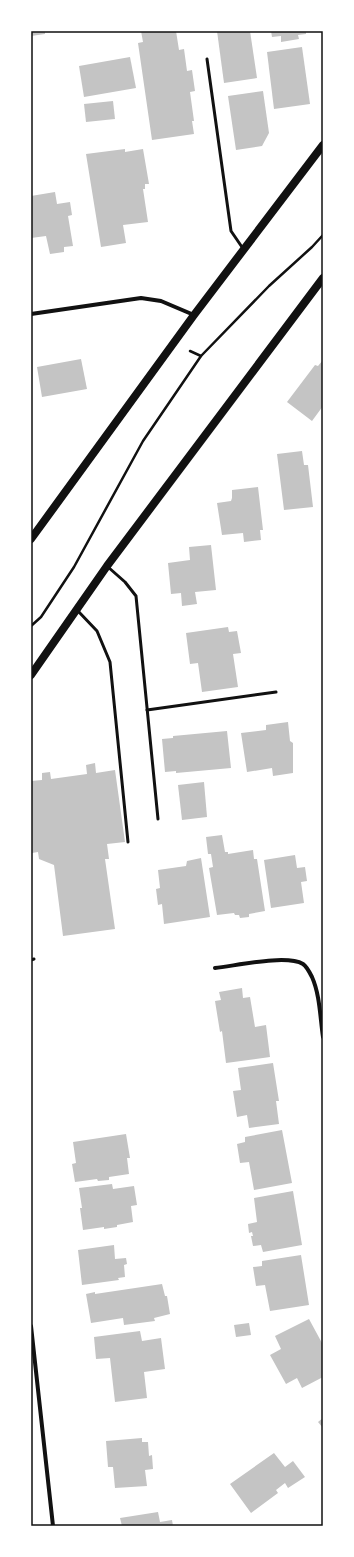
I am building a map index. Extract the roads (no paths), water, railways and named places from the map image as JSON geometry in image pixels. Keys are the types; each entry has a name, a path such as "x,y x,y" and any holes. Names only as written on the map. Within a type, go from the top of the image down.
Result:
{"main road":[{"path":"31,539 194,315 321,150"},
{"path":"31,674 107,566 323,278"}],"street":[{"path":"31,314 141,298 161,300 194,315"},
{"path":"215,968 278,960 292,961 304,965 312,976 318,997 323,1037"},
{"path":"31,1326 53,1526"}],"lane":[{"path":"207,59 231,231 244,250"},
{"path":"107,566 125,582 136,596 158,819"},
{"path":"77,610 97,631 110,662 128,842"},
{"path":"147,710 276,692"}]}
